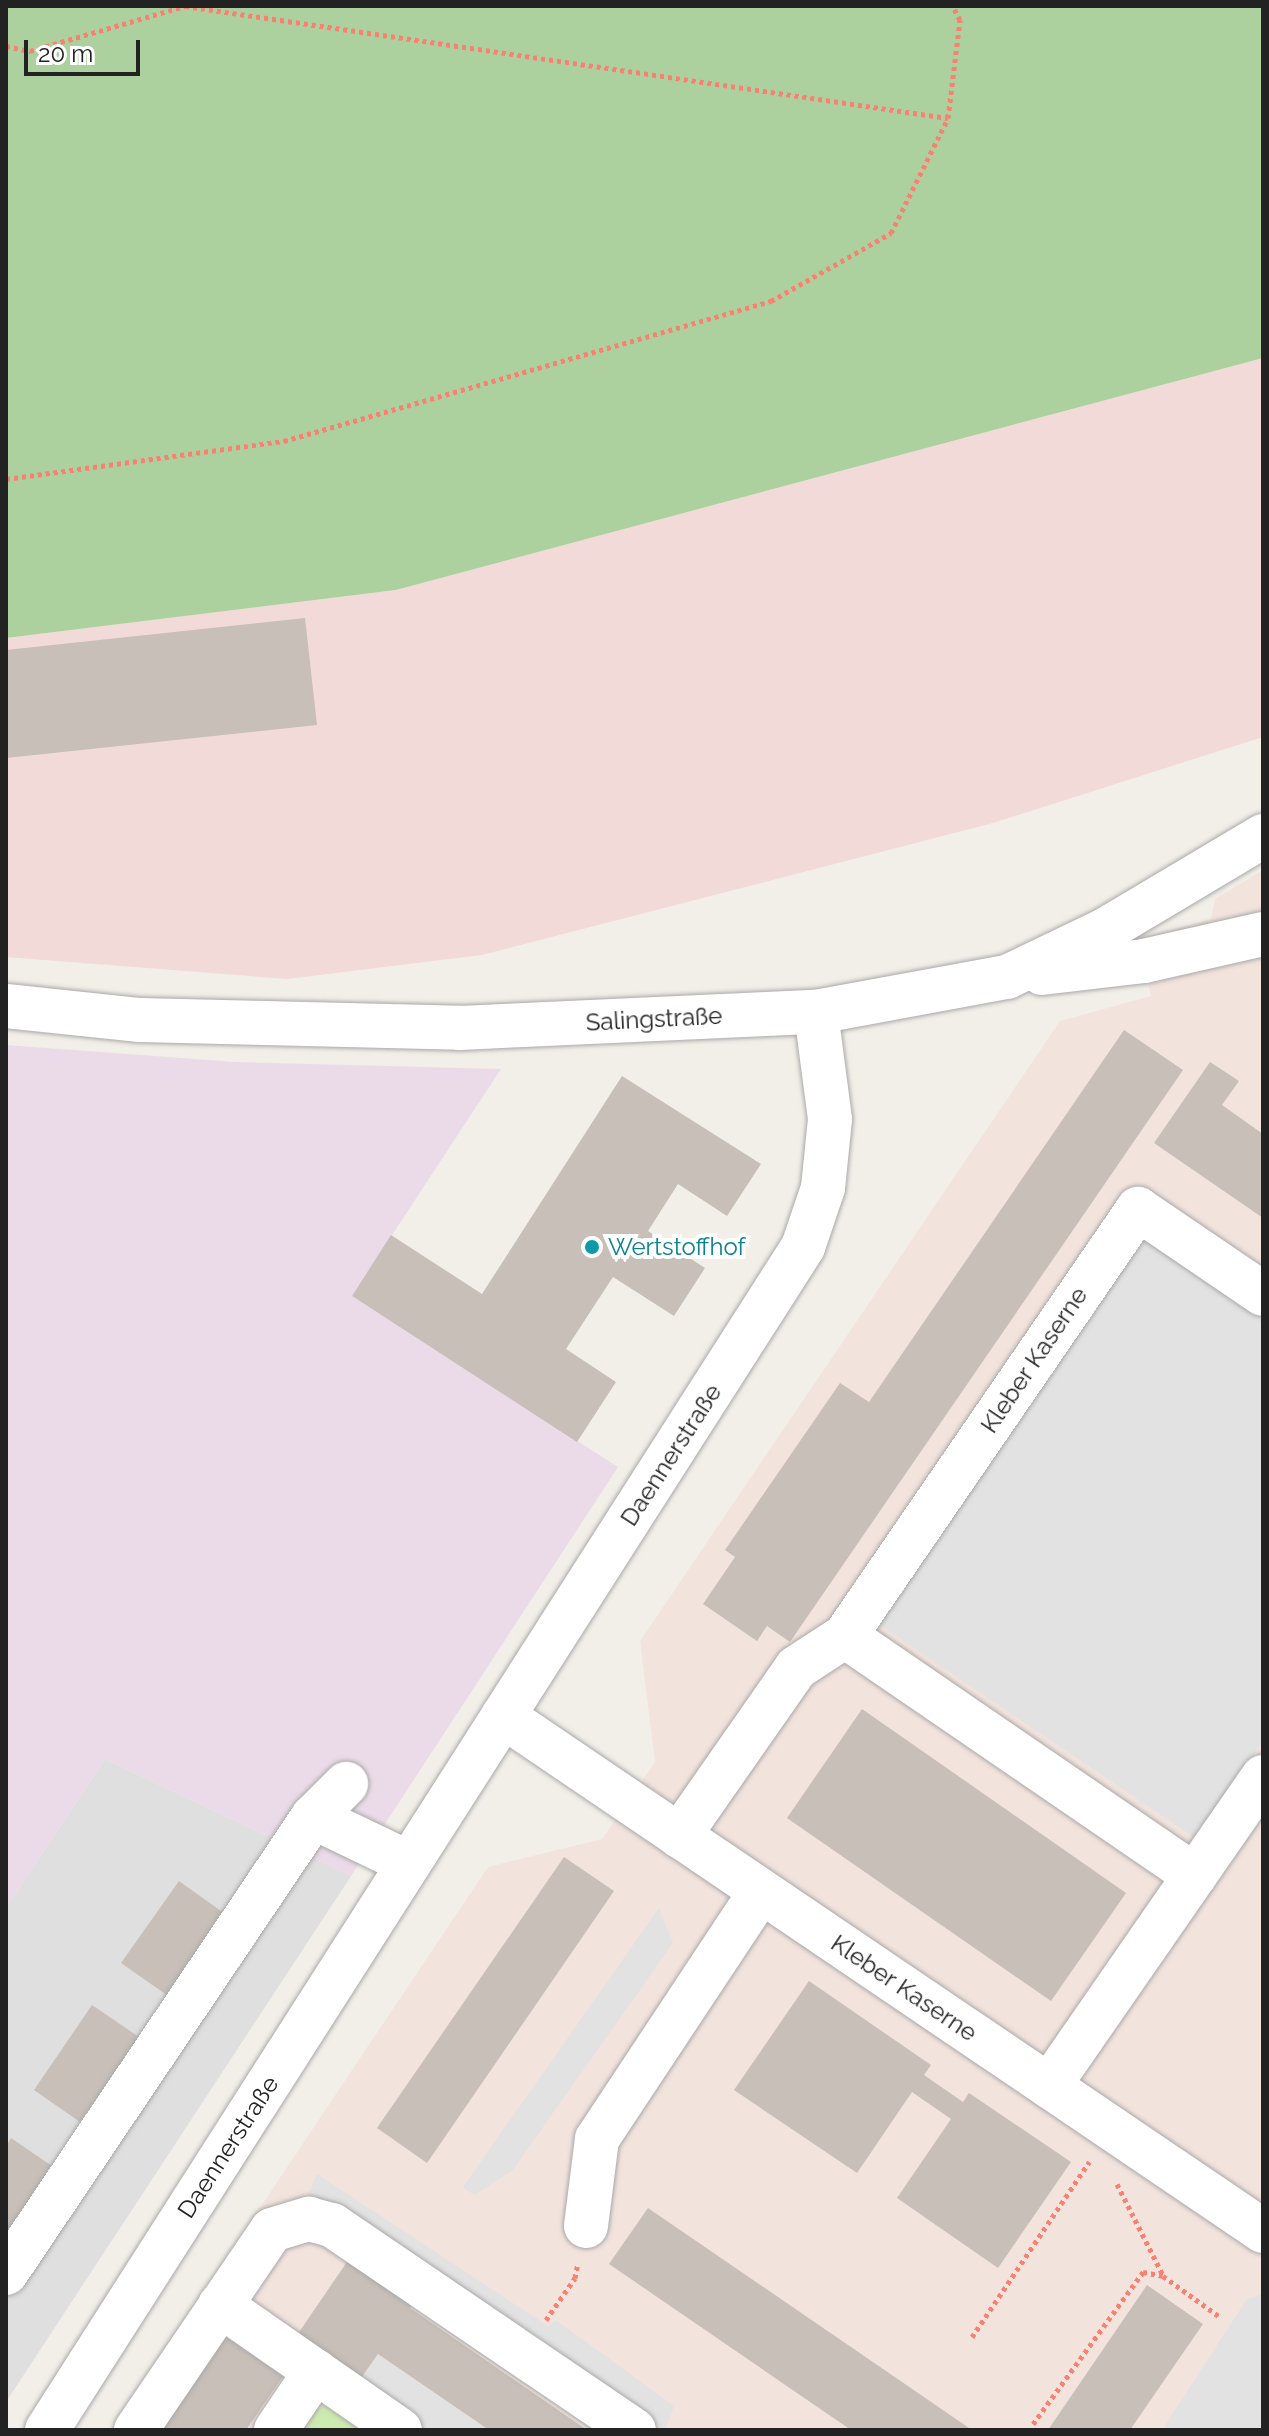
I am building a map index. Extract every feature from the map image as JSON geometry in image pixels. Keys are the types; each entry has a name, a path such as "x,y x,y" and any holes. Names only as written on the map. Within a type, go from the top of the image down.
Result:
{"street":[{"name":"Salingstraße","path":"6,1006 140,1020 460,1028 816,1012 1007,977 1107,929 1263,836"},
{"path":"1007,977 1144,961 1263,934"},
{"name":"Daennerstraße","path":"47,2430 803,1247 823,1188 830,1119 816,1012"},
{"name":"Kleber Kaserne","path":"679,1836 796,1668 845,1636 1138,1209 1263,1294"},
{"path":"845,1636 1195,1876"},
{"name":"Kleber Kaserne","path":"503,1716 1263,2231"},
{"path":"1049,2086 1263,1777"},
{"path":"6,2273 313,1817 346,1784"},
{"path":"313,1817 409,1863"},
{"path":"586,2226 597,2139 761,1891"},
{"path":"136,2430 272,2230 309,2219 332,2225 634,2430"},
{"path":"220,2305 400,2430"},
{"path":"276,2430 316,2371"}],"path":[{"path":"6,46 30,51 185,6 948,118"},
{"path":"6,479 284,441 771,301 891,233 948,118 960,20 953,6"},
{"path":"972,2337 1093,2157 1101,2163"},
{"path":"1110,2170 1163,2276"},
{"path":"524,2354 575,2278 586,2226"},
{"path":"1033,2424 1143,2272 1163,2276 1220,2317"}],"shaded area":[{"path":"1263,358 1263,737 993,823 482,955 287,979 6,957 6,638 396,590"},
{"path":"1263,870 1263,2430 111,2430 488,1867 602,1839 655,1762 640,1641 1060,1021 1151,996 1138,939 1211,919 1215,899"},
{"path":"6,1045 235,1062 501,1069 352,1296 618,1467 351,1876 105,1759 6,1908"},
{"path":"1140,1231 1263,1315 1263,1741 1196,1839 874,1621"},
{"path":"105,1759 351,1876 6,2402 6,1908"},
{"path":"659,1908 673,1943 512,2171 474,2195 463,2187"},
{"path":"317,2174 548,2326 556,2320 674,2406 665,2430 308,2194"},
{"path":"1263,2294 1263,2430 1162,2430 1247,2299"},
{"path":"378,2354 489,2430 430,2430 359,2381"}],"green space":[{"path":"6,6 1263,6 1263,358 396,590 6,638"},
{"path":"337,2404 375,2430 299,2430 312,2409"}],"building":[{"path":"305,618 317,725 6,758 6,650"},
{"path":"1124,1030 1183,1070 790,1642 767,1626 757,1641 703,1604 735,1557 725,1550 840,1383 869,1402"},
{"path":"1210,1062 1239,1081 1222,1105 1263,1134 1263,1218 1154,1143"},
{"name":"Wertstoffhof","path":"622,1076 761,1164 727,1216 678,1184 648,1231 705,1268 674,1316 613,1277 566,1349 616,1382 577,1442 352,1296 391,1235 482,1294"},
{"path":"862,1709 1126,1893 1051,2001 787,1818"},
{"path":"564,1857 614,1891 427,2163 377,2128"},
{"path":"179,1881 228,1916 171,1998 121,1963"},
{"path":"809,1981 931,2065 924,2075 963,2102 969,2093 1071,2162 998,2268 897,2198 951,2119 912,2092 857,2173 734,2090"},
{"path":"92,2005 139,2037 80,2122 34,2090"},
{"path":"11,2138 52,2166 6,2234 6,2146"},
{"path":"648,2208 972,2430 851,2430 609,2264"},
{"path":"351,2256 415,2300 410,2308 587,2430 489,2430 378,2354 359,2381 295,2338"},
{"path":"1147,2285 1203,2324 1130,2430 1048,2430"},
{"path":"222,2334 283,2376 246,2430 156,2430"}],"place":[{"name":"Wertstoffhof","path":"592,1247"}]}
